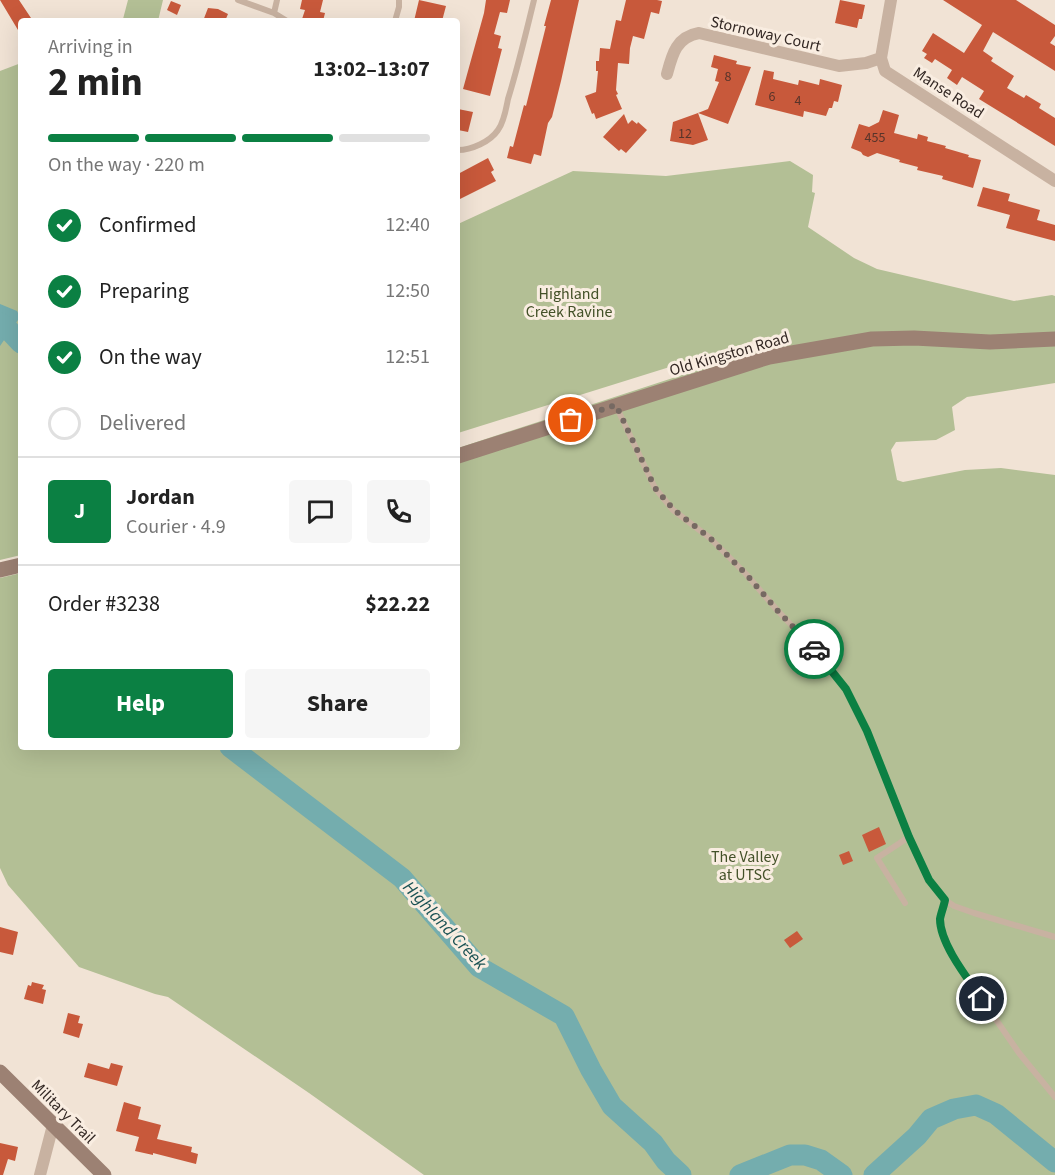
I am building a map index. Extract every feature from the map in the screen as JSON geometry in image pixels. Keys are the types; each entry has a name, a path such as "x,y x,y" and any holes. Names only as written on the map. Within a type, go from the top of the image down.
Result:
{"street":[{"path":"881,58 891,0"},
{"name":"Stornoway Court","path":"667,74 677,46 688,36 699,33 839,66 866,63 881,58"},
{"name":"Manse Road","path":"881,58 885,71 1055,181"},
{"name":"Old Kingston Road","path":"460,455 769,357 872,339 914,338 990,342 1055,339"},
{"path":"0,570 18,566"},
{"name":"Military Trail","path":"0,1072 104,1175"},
{"path":"40,1175 52,1125"}],"lane":[{"path":"238,0 282,18"},
{"path":"274,13 277,0"},
{"path":"396,18 399,0"},
{"path":"460,150 476,146 493,136 499,129 534,0"},
{"path":"616,405 655,488 674,510 710,538 746,574 816,651 846,689 867,731 909,837 929,880 945,900 974,913 1055,937"},
{"path":"905,903 877,858 909,837"},
{"path":"945,900 940,917 941,927 953,956 1019,1053 1055,1098"}],"green space":[{"path":"128,0 163,0 159,18 123,18"},
{"path":"18,64 18,556 0,560 0,71"},
{"name":"The Valley at UTSC","path":"790,161 813,175 812,192 815,193 808,227 854,258 877,269 1014,301 1055,296 1055,383 967,397 952,407 955,430 936,440 896,442 891,450 897,480 903,482 965,470 1001,468 1055,475 1055,1175 424,1175 168,997 79,967 8,885 0,868 0,578 18,574 18,750 460,750 460,447 768,347 766,337 460,432 460,223 573,171 666,176"}],"water":[{"path":"0,304 17,311 18,320 0,346"}],"building":[{"path":"0,0 19,0 31,18 18,18 18,30"},
{"path":"302,0 323,0 320,12 325,13 324,18 302,18 305,10 300,9"},
{"path":"419,0 446,6 443,18 415,18"},
{"path":"486,0 510,0 507,13 500,12 494,34 501,36 498,48 502,49 490,96 463,89"},
{"path":"551,0 579,0 541,156 534,154 531,164 507,158 510,146 513,147 524,105 526,106"},
{"path":"626,0 662,1 659,14 651,12 644,39 633,36 629,64 618,63 616,90 618,94 616,95 622,109 596,119 585,96 596,92 598,71 596,71 596,61 599,61 600,48 610,49 616,20 621,21"},
{"path":"840,0 865,5 857,28 835,23"},
{"path":"943,0 1016,0 1055,25 1055,36 1050,43 1055,46 1055,71 993,32 983,51 993,58 991,61 1014,76 1007,88 1024,98 1026,95 1041,104 1039,108 1055,118 1055,146 979,99 984,91 962,77 957,85 947,78 952,70 935,59 932,63 924,58 927,54 922,51 933,33 964,53 982,25"},
{"path":"171,1 181,5 177,15 167,10"},
{"path":"208,8 218,9 228,14 226,18 204,18"},
{"path":"714,55 751,67 728,124 698,113 708,109 719,82 715,81 718,69 711,67"},
{"path":"764,70 774,72 773,79 798,85 799,80 819,85 820,79 842,85 838,102 834,101 826,116 804,111 803,117 755,105"},
{"path":"460,109 473,112 468,132 460,130"},
{"path":"883,110 899,115 894,133 917,139 918,134 928,137 927,141 981,160 973,188 942,179 943,176 917,170 918,167 899,162 900,160 877,153 868,157 851,148 859,124 869,127 879,122"},
{"path":"698,113 708,140 693,145 670,141 673,122"},
{"path":"624,114 628,124 632,120 647,130 626,153 621,149 619,151 603,137"},
{"path":"488,158 496,181 460,199 460,173"},
{"path":"983,187 1010,194 1008,201 1040,210 1037,220 1055,225 1055,241 1006,228 1010,215 977,206"},
{"path":"879,827 886,844 869,852 862,835"},
{"path":"849,851 853,861 843,865 839,855"},
{"path":"0,927 18,932 13,955 0,952"},
{"path":"797,931 803,939 790,948 784,940"},
{"path":"32,982 44,985 42,989 46,990 43,1004 24,999 28,985 31,986"},
{"path":"68,1013 80,1016 78,1023 83,1024 79,1038 63,1033"},
{"path":"88,1063 109,1069 111,1063 123,1066 117,1086 84,1077"},
{"path":"124,1102 141,1107 138,1119 161,1125 157,1139 192,1147 191,1152 198,1154 196,1164 135,1151 139,1137 116,1131"},
{"path":"0,1143 18,1147 15,1161 8,1159 3,1175 0,1175"}],"waterway":[{"name":"Highland Creek","path":"0,323 18,340"},
{"name":"Highland Creek","path":"234,750 402,878 479,967 564,1016 612,1106 653,1143 666,1161 681,1175"},
{"name":"Highland Creek","path":"874,1175 917,1136 931,1119 954,1109 976,1105 996,1114 1055,1162"},
{"name":"Highland Creek","path":"740,1175 790,1155 805,1155 821,1160 842,1175"}],"way so far":[{"path":"571,420 616,405 655,488 674,510 710,538 746,574 814,649"}],"route":[{"path":"814,649 846,689 867,731 909,837 929,880 945,900 940,917 941,927 949,948 982,999"}],"park label":[{"name":"Highland Creek Ravine","path":"569,302"}]}
